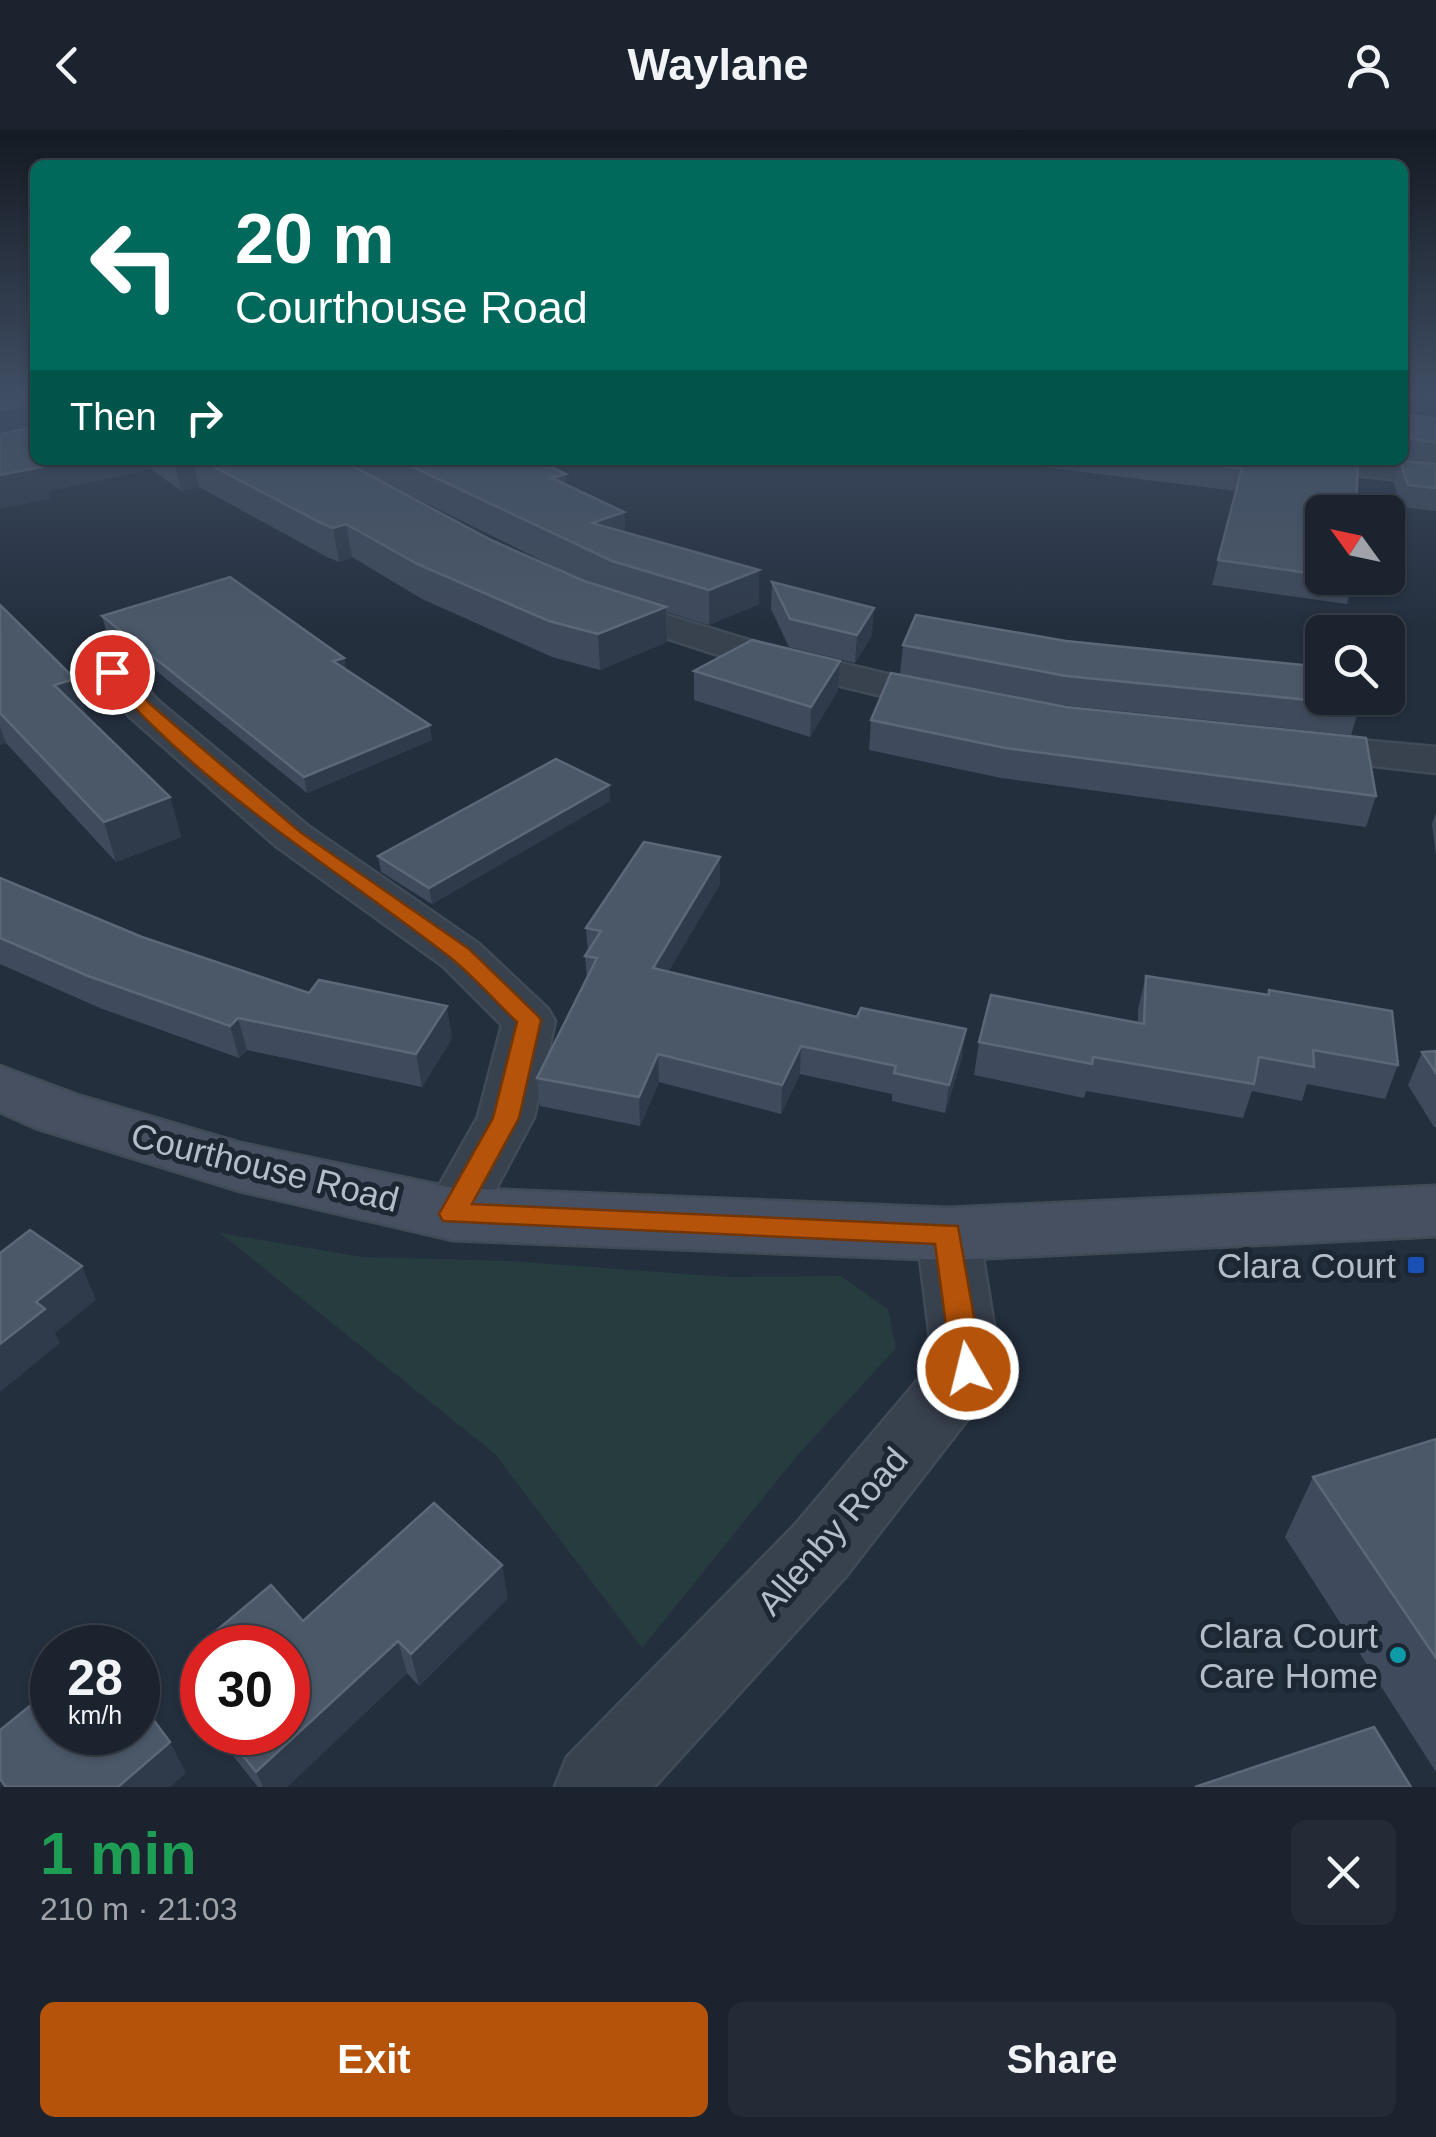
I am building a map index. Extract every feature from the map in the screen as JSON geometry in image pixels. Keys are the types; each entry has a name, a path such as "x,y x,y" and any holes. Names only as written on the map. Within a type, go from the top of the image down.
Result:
{"street":[{"path":"564,590 600,606 747,652 984,707"},
{"path":"112,672 144,708 292,836 461,954 529,1020 506,1118 453,1214"},
{"path":"1276,744 1436,760"},
{"name":"Courthouse Road","path":"0,1087 58,1112 240,1167 453,1214 948,1234 1436,1211"},
{"name":"Allenby Road","path":"597,1787 820,1550 968,1369 948,1234"}],"green space":[{"path":"220,1233 363,1257 509,1261 727,1277 841,1276 888,1309 896,1348 796,1457 642,1648 495,1454"}],"building":[{"path":"224,472 364,472 493,541 584,581 666,607 598,634 549,621 417,564 346,524 333,528"},
{"path":"424,472 562,472 566,474 552,478 624,512 592,523 759,570 709,590 612,561"},
{"path":"1241,472 1358,472 1357,495 1305,495 1305,573 1218,560"},
{"path":"1404,472 1436,472 1436,488 1408,485"},
{"path":"230,577 344,658 333,661 430,725 304,777 102,616"},
{"path":"772,582 874,608 857,635 790,619"},
{"path":"0,605 75,679 54,685 170,797 104,822 0,713"},
{"path":"916,615 1066,641 1305,665 1305,700 1066,676 903,645"},
{"path":"752,640 840,661 811,707 694,671"},
{"path":"891,673 1066,707 1366,738 1376,796 1005,748 871,720"},
{"path":"556,759 609,785 429,888 378,856"},
{"path":"644,842 720,857 653,968 857,1017 861,1008 966,1029 949,1085 894,1073 896,1066 801,1046 782,1085 658,1054 639,1097 537,1078 597,958 585,956 601,931 586,928"},
{"path":"0,878 142,937 309,993 319,980 447,1006 416,1054 238,1018 230,1026 88,976 0,938"},
{"path":"1146,976 1269,995 1269,990 1392,1011 1398,1065 1313,1050 1314,1067 1259,1057 1254,1084 1093,1057 1092,1064 979,1042 991,995 1144,1024"},
{"path":"1436,1051 1436,1073 1422,1052"},
{"path":"30,1230 82,1266 36,1302 45,1309 0,1344 0,1253"},
{"path":"1436,1439 1436,1658 1313,1477"},
{"path":"434,1503 502,1565 411,1654 398,1641 310,1722 310,1625 223,1625 271,1585 303,1621"},
{"path":"30,1706 30,1755 155,1755 118,1787 6,1787 0,1779 0,1730"},
{"path":"1374,1727 1411,1787 1195,1787"},
{"path":"160,1729 170,1742 160,1751"},
{"path":"242,1755 274,1755 256,1772"}],"place":[{"name":"Clara Court","path":"1416,1265"},
{"name":"Clara Court Care Home","path":"1398,1655"}],"route":[{"path":"112,672 144,708 292,836 461,954 529,1020 506,1118 453,1214 678,1220 948,1234 968,1369"}]}
